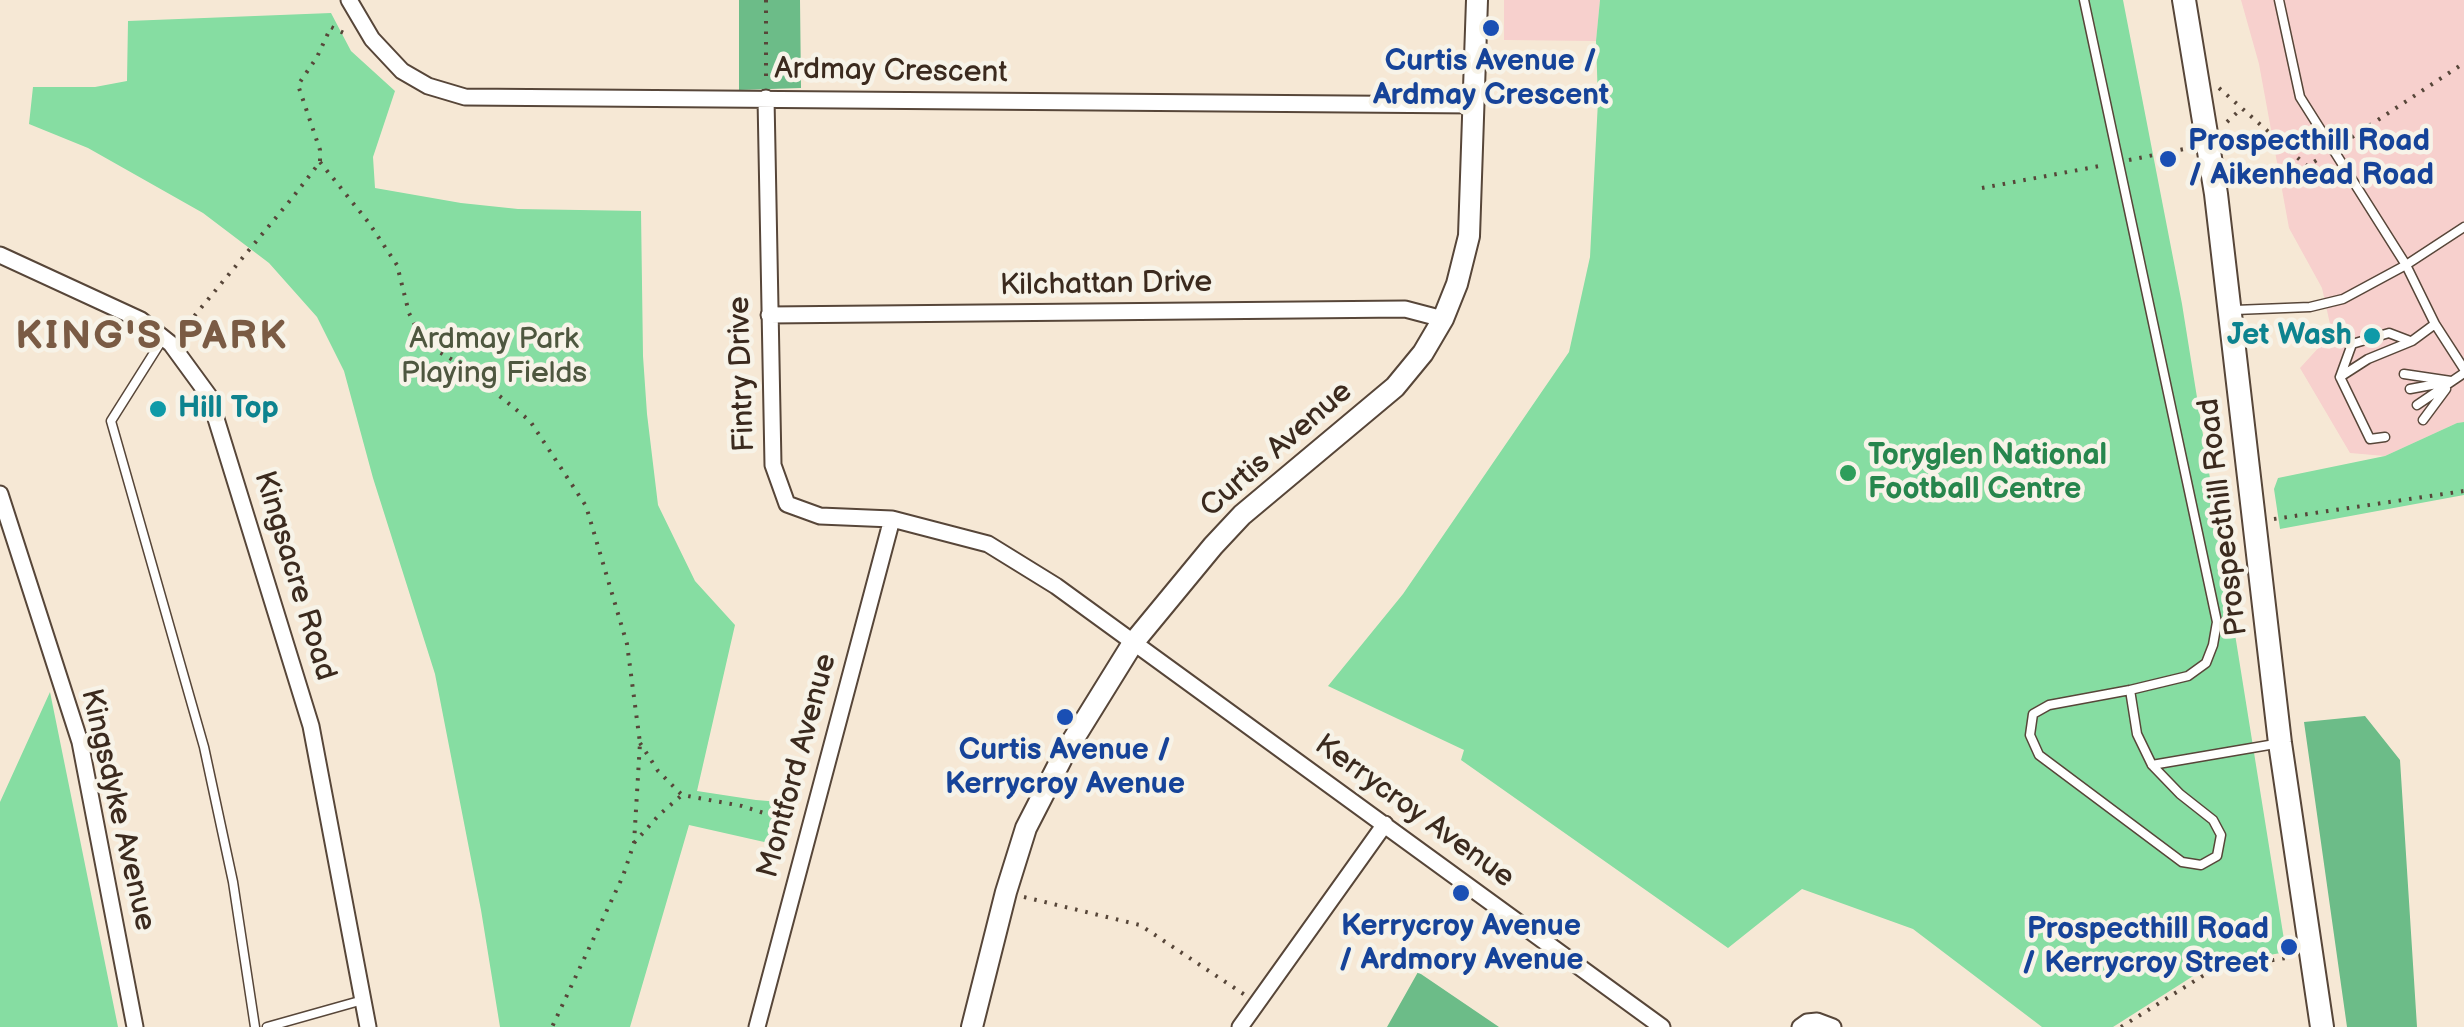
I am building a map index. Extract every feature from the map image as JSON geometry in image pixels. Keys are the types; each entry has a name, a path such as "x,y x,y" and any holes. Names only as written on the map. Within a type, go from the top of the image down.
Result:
{"main road":[{"name":"Prospecthill Road","path":"2184,0 2208,144 2280,744 2322,1027"}],"street":[{"name":"Ardmay Crescent","path":"349,0 372,39 402,70 428,86 465,97 1474,105"},
{"name":"Curtis Avenue","path":"972,1027 1026,828 1063,756 1133,643 1242,515 1395,387 1444,319 1469,236 1477,0"},
{"name":"Fintry Drive","path":"766,98 773,465 787,504 820,516 892,519 988,544 1056,586 1133,643"},
{"name":"Kingsacre Road","path":"0,255 141,320 167,340 209,396 306,708 368,1027"},
{"name":"Kilchattan Drive","path":"769,315 1405,310 1444,319"},
{"name":"Kingsdyke Avenue","path":"0,494 3,514 80,742 135,1027"},
{"name":"Montford Avenue","path":"757,1027 892,519"},
{"name":"Kerrycroy Avenue","path":"1133,643 1662,1027"},
{"path":"1240,1027 1385,824"},
{"path":"1800,1027 1817,1021 1833,1027"}],"lane":[{"path":"2084,0 2217,622 2206,663 2188,676 2049,704 2033,714 2030,734 2039,755 2182,862 2201,865 2216,856 2220,835 2213,820 2152,765 2137,734 2130,690"},
{"path":"2279,0 2300,97 2406,265 2434,324 2464,371 2416,404"},
{"path":"2230,310 2310,307 2343,299 2406,265 2464,226"},
{"path":"2340,376 2368,359 2412,341 2434,324"},
{"path":"2385,438 2370,439 2340,376 2352,344 2389,333 2412,341"},
{"path":"167,340 111,420 204,746 232,882 255,1027"},
{"path":"2404,374 2451,381"},
{"path":"2410,389 2451,381"},
{"path":"2423,420 2451,381"},
{"path":"2349,395 2362,390"},
{"path":"2357,412 2370,406"},
{"path":"2364,427 2377,422"},
{"path":"2152,765 2280,744"},
{"path":"267,1027 363,1000"}],"path":[{"path":"766,0 766,98"},
{"path":"167,340 282,211 320,162 320,150 298,85 331,27 354,37 372,39"},
{"path":"1982,188 2208,144"},
{"path":"320,162 397,265 408,313 424,343 463,366 530,420 586,506 627,644 640,743 634,843 623,876 552,1027"},
{"path":"2255,522 2464,491"},
{"path":"640,743 658,771 682,794 742,806 810,828"},
{"path":"634,843 682,794"},
{"path":"1006,892 1140,925 1257,1003"},
{"path":"2121,1027 2212,970 2311,954"}],"shaded area":[{"path":"1504,0 1600,0 1596,41 1504,40"},
{"path":"2241,0 2464,0 2464,422 2385,456 2350,453 2300,368 2332,333 2322,288 2289,228 2259,64"}],"green space":[{"path":"739,0 800,0 801,88 739,90"},
{"name":"Toryglen National Football Centre","path":"1600,0 2123,0 2182,304 2286,952 2209,966 2113,1027 2042,1027 1913,929 1802,889 1728,948 1461,760 1464,750 1328,686 1403,594 1569,352 1590,257"},
{"name":"Ardmay Park Playing Fields","path":"331,13 351,51 395,91 373,157 375,188 518,209 641,211 643,356 658,505 695,581 735,625 697,791 792,803 782,846 689,825 630,1027 500,1027 435,674 373,478 344,371 317,317 269,263 203,213 88,148 29,124 33,87 95,87 127,81 128,21"},
{"path":"2464,422 2464,495 2280,529 2274,489 2278,478 2385,456"},
{"path":"50,692 118,1027 0,1027 0,802"},
{"path":"2365,716 2400,760 2417,1027 2347,1027 2304,722"},
{"path":"1418,972 1499,1027 1387,1027"}],"place":[{"name":"Curtis Avenue / Ardmay Crescent","path":"1491,28"},
{"name":"Prospecthill Road / Aikenhead Road","path":"2168,159"},
{"name":"Jet Wash","path":"2372,336"},
{"name":"Hill Top","path":"158,409"},
{"name":"Toryglen National Football Centre","path":"1848,473"},
{"name":"Curtis Avenue / Kerrycroy Avenue","path":"1065,717"},
{"name":"Kerrycroy Avenue / Ardmory Avenue","path":"1461,893"},
{"name":"Prospecthill Road / Kerrycroy Street","path":"2289,947"}],"district":[{"name":"KING'S PARK","path":"152,338"}]}
